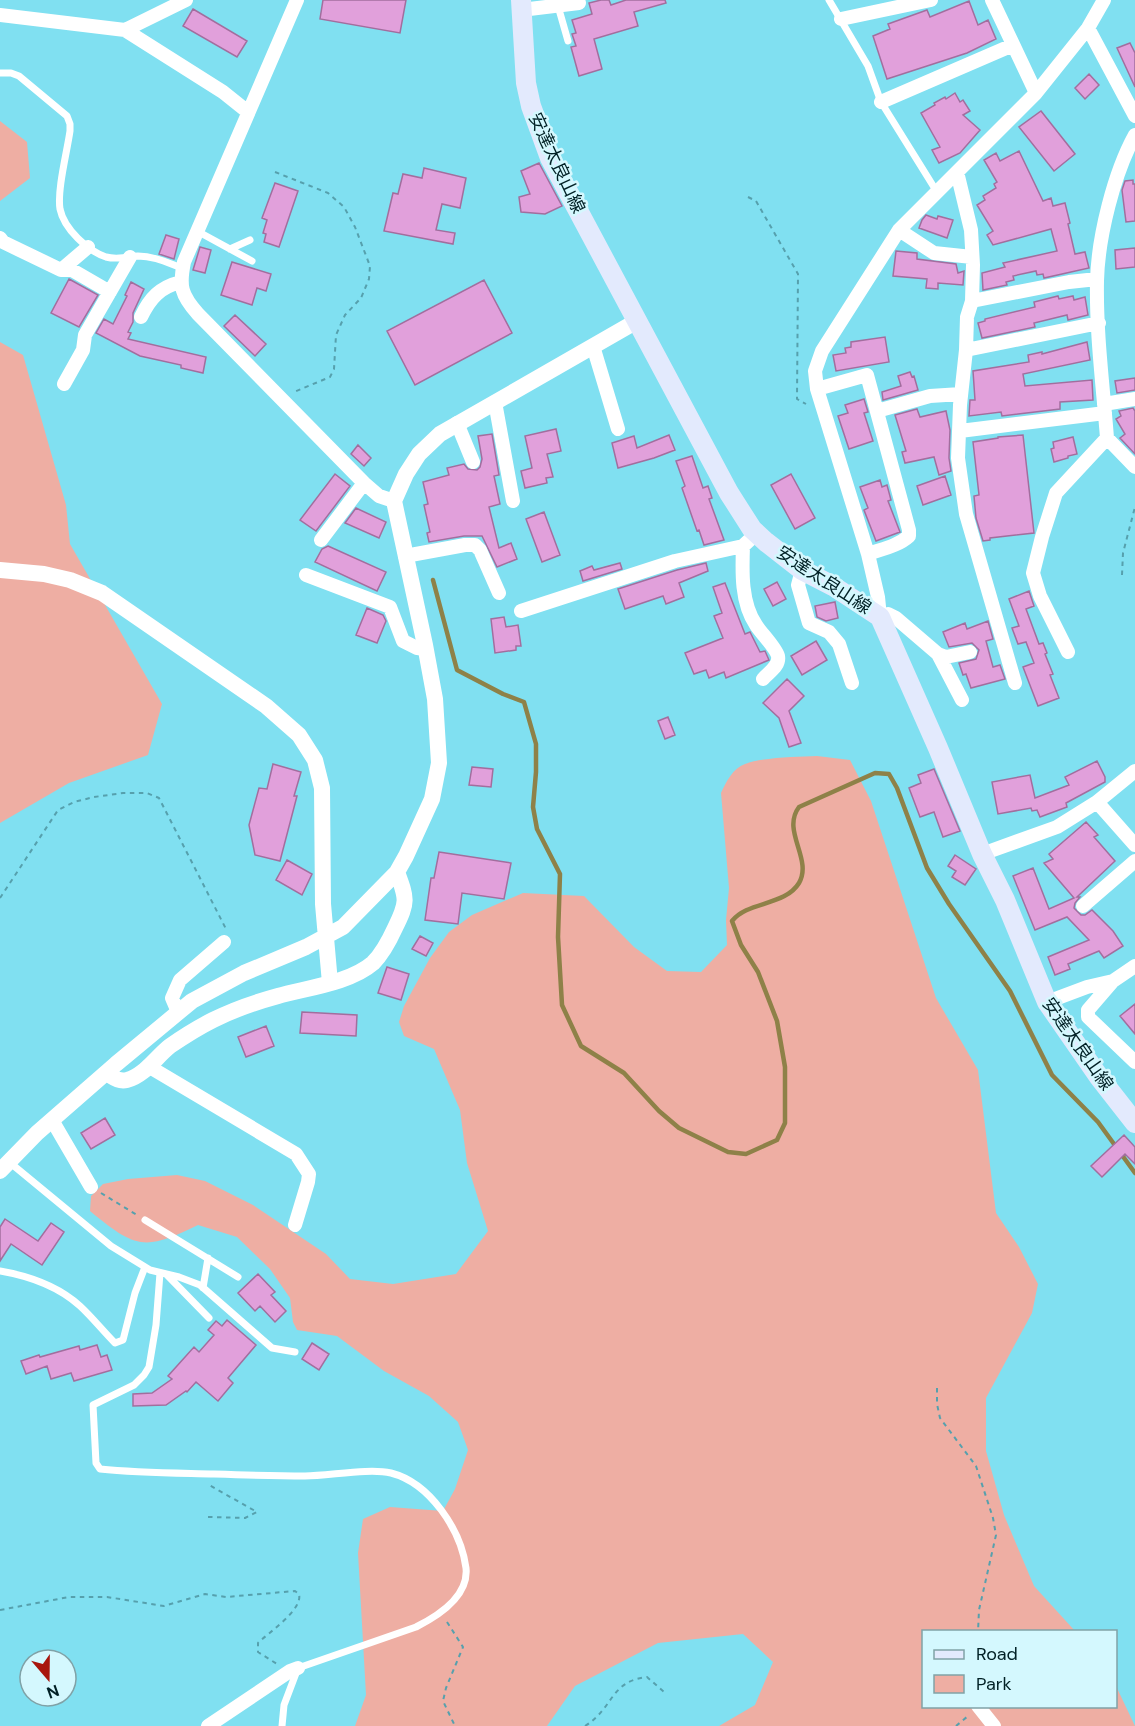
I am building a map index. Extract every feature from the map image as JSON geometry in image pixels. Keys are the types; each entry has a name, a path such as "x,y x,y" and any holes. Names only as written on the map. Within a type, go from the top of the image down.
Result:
{"main road":[{"name":"安達太良山線","path":"521,5 523,58 531,106 550,158 729,493 752,529 750,540 833,586 880,617 982,854 1005,900 1047,1002 1099,1077 1135,1123"}],"street":[{"path":"125,30 186,0"},
{"path":"297,0 196,231 182,275 185,298 364,483 379,496 394,501"},
{"path":"841,19 931,0"},
{"path":"993,0 1036,93"},
{"path":"970,652 946,657 938,654 897,618 888,614 880,617 868,554 817,389 815,371 822,351 899,230 1036,93 1088,28 1104,0"},
{"path":"521,5 558,6 579,3"},
{"path":"0,15 125,30 223,92 248,112"},
{"path":"1088,28 1135,116"},
{"path":"881,102 1013,45"},
{"path":"1135,135 1125,152 1113,189 1097,279 1107,438 1135,467"},
{"path":"957,172 970,230 972,257 972,301 967,317 958,458 966,514 1015,683"},
{"path":"899,230 934,253 972,257"},
{"path":"0,238 3,243 61,270 72,270 110,292"},
{"path":"61,270 88,247"},
{"path":"64,384 83,350 85,335 130,257"},
{"path":"141,317 154,294 182,275"},
{"path":"972,301 1069,282 1097,279"},
{"path":"4,1166 106,1072 178,1012 221,984 326,938 343,927 396,872 406,856 432,799 439,763 435,699 394,501 406,474 419,454 440,434 637,321"},
{"path":"966,350 1099,323"},
{"path":"593,345 618,429"},
{"path":"817,389 867,375 909,536 896,544 868,554"},
{"path":"877,411 930,396 961,394"},
{"path":"960,431 1105,408 1135,399"},
{"path":"495,402 513,501"},
{"path":"457,423 473,462"},
{"path":"1068,652 1040,596 1033,573 1056,493 1107,438"},
{"path":"321,540 364,483"},
{"path":"521,611 675,561 750,540"},
{"path":"750,540 742,571 745,601 753,622 776,651 778,658 777,664 763,679"},
{"path":"405,556 465,544 475,545 480,550 499,593"},
{"path":"0,570 44,574 70,580 102,593 266,706 298,735 315,760 322,788 323,904 330,982"},
{"path":"802,570 798,585 809,623 829,632 839,645 852,684"},
{"path":"306,575 390,607 403,641 426,650"},
{"path":"938,654 962,700"},
{"path":"834,678 845,665"},
{"path":"982,854 1058,827 1097,802 1135,771"},
{"path":"1097,802 1135,845"},
{"path":"1083,906 1135,861"},
{"path":"106,1072 116,1079 136,1077 171,1046 213,1020 256,1003 330,982 362,970 373,962 393,933 406,901 396,872"},
{"path":"178,1012 172,998 180,980 224,942"},
{"path":"1135,966 1113,981 1088,1010 1088,1017 1135,1062"},
{"path":"1047,1002 1087,987 1113,981"},
{"path":"148,1066 296,1154 309,1174 295,1225"},
{"path":"52,1120 92,1187"},
{"path":"208,1726 294,1670"},
{"path":"974,1710 994,1726"}],"lane":[{"path":"829,0 868,66 881,102 937,192"},
{"path":"558,6 567,41"},
{"path":"0,73 19,76 67,116 70,131 60,195 60,211 77,239 107,257 120,259 155,257 182,275"},
{"path":"196,231 252,261"},
{"path":"230,249 250,240"},
{"path":"4,1166 111,1246 145,1268 179,1277 203,1288 272,1348 295,1352"},
{"path":"145,1220 238,1276"},
{"path":"203,1288 208,1258"},
{"path":"0,1271 24,1275 59,1290 80,1306 115,1343 123,1341 135,1293 145,1268"},
{"path":"163,1274 209,1318"},
{"path":"163,1274 149,1367 134,1386 93,1405 96,1463 100,1468 130,1472 305,1476 391,1473 413,1483 431,1499 453,1529 464,1558 467,1575 459,1595 441,1612 416,1627 294,1670 284,1706 282,1726"}],"path":[{"path":"275,172 328,193 344,207 355,227 370,266 369,279 361,298 345,315 336,335 334,369 330,377 280,397"},
{"path":"748,197 756,201 798,274 797,399 825,414"},
{"path":"1122,575 1123,553 1135,507"},
{"path":"0,898 58,810 74,802 94,797 147,793 159,798 225,928 227,933 224,942"},
{"path":"92,1187 145,1220"},
{"path":"937,1388 940,1418 975,1466 993,1518 996,1535 979,1610 978,1630"},
{"path":"198,1474 212,1488 257,1512 245,1518 208,1517"},
{"path":"0,1610 69,1597 107,1597 164,1606 205,1594 226,1597 295,1591 299,1594 298,1605 279,1626 258,1643 256,1648 258,1652 294,1670"},
{"path":"441,1612 463,1647 443,1701 455,1726"},
{"path":"585,1726 598,1717 618,1689 627,1681 647,1677 664,1692"},
{"path":"956,1726 974,1710"}],"green space":[{"path":"0,121 27,142 30,178 0,201"},
{"path":"0,342 23,355 66,505 70,544 162,704 148,755 69,783 0,823"},
{"path":"817,756 850,760 871,801 936,998 978,1070 996,1213 1019,1247 1038,1284 1032,1313 986,1398 986,1451 1004,1515 1034,1586 1074,1630 922,1630 922,1708 1117,1708 1117,1688 1135,1726 719,1726 755,1705 773,1662 743,1634 658,1643 575,1686 547,1726 355,1726 366,1695 358,1553 363,1519 390,1507 443,1511 455,1489 468,1450 458,1422 429,1396 384,1371 337,1336 297,1330 293,1322 290,1298 270,1269 237,1237 198,1225 153,1242 130,1239 90,1211 91,1196 103,1184 128,1179 177,1175 205,1181 253,1205 326,1254 350,1279 393,1284 456,1274 488,1231 467,1163 460,1110 434,1049 404,1036 399,1022 404,1006 430,958 449,932 472,915 523,893 584,896 634,947 667,971 701,972 727,945 726,920 729,888 721,793 733,772 741,766 771,759"}],"building":[{"path":"323,0 406,0 400,33 320,19"},
{"path":"609,0 611,5 626,0 665,0 666,3 634,12 638,26 594,39 602,69 579,76 571,47 576,46 572,34 576,33 572,20 592,14 589,3"},
{"path":"969,1 978,25 988,20 996,39 967,53 887,79 873,36 890,29 888,24 927,10 930,17"},
{"path":"193,9 247,41 237,57 183,26"},
{"path":"1130,43 1135,53 1135,87 1117,48"},
{"path":"1089,74 1099,85 1085,99 1075,88"},
{"path":"955,93 960,102 963,100 970,111 963,115 980,130 960,153 939,163 932,150 940,147 921,113 935,105 934,103"},
{"path":"1041,111 1075,154 1054,171 1019,127"},
{"path":"1019,151 1043,201 1051,198 1053,206 1065,203 1075,254 1085,252 1089,268 1044,278 1043,274 1037,275 1036,271 1013,276 1014,280 1006,282 1007,285 983,290 982,273 1005,267 1003,263 1057,251 1051,229 993,245 987,235 993,231 977,205 985,200 983,196 996,188 994,184 997,182 984,160 996,153 1000,161"},
{"path":"539,163 562,206 545,214 521,212 519,197 530,194 521,171"},
{"path":"424,168 466,178 460,208 442,204 436,230 455,233 453,244 384,231 393,193 398,194 403,174 422,178"},
{"path":"1133,180 1135,184 1135,221 1126,222 1122,190 1125,181"},
{"path":"275,183 298,191 279,247 264,242 266,234 263,233 267,220 262,218"},
{"path":"926,215 937,219 938,216 953,220 947,238 919,228"},
{"path":"166,235 179,239 174,259 159,254"},
{"path":"200,247 211,250 205,273 193,270"},
{"path":"1135,248 1135,267 1116,269 1115,250"},
{"path":"896,251 917,253 917,259 956,264 958,273 964,271 963,285 938,283 938,289 926,288 927,279 893,276"},
{"path":"232,262 271,274 266,291 257,288 252,305 221,295"},
{"path":"69,279 98,295 79,327 51,313"},
{"path":"484,280 512,333 415,385 387,331"},
{"path":"131,282 144,289 133,313 133,322 128,332 131,333 128,339 206,357 203,373 181,368 181,365 140,356 96,333 104,319 113,324 127,296 125,295"},
{"path":"1058,296 1059,299 1073,296 1074,300 1085,297 1088,315 1068,320 1067,315 1034,323 1035,327 982,338 978,323 985,319 1035,307 1034,302"},
{"path":"235,315 266,344 255,356 224,326"},
{"path":"885,337 889,362 836,371 833,355 846,353 845,348 851,347 851,342"},
{"path":"1087,342 1090,360 1023,374 1025,386 1092,380 1093,400 1060,402 1060,409 1002,416 1001,412 969,416 970,400 975,400 973,371 1029,362 1028,355 1042,352 1042,354"},
{"path":"910,372 912,377 914,376 918,390 883,400 882,392 901,386 898,376"},
{"path":"1135,378 1135,390 1117,393 1115,381"},
{"path":"864,399 868,412 864,413 873,441 849,449 838,416 848,413 845,405"},
{"path":"1133,408 1135,411 1135,454 1120,438 1125,434 1116,419 1121,416 1119,411"},
{"path":"917,409 920,417 946,411 950,430 951,471 939,475 934,457 905,463 902,452 906,451 895,415"},
{"path":"556,429 561,451 547,454 553,477 546,478 547,483 525,488 521,471 532,468 525,436"},
{"path":"492,434 499,475 494,476 500,504 489,507 499,548 511,543 517,559 497,567 482,536 464,536 429,542 427,533 430,532 424,505 428,504 423,482 449,475 447,468 464,464 468,469 477,470 482,459 478,436"},
{"path":"669,435 675,450 618,468 612,443 634,436 637,448"},
{"path":"1023,435 1034,533 990,538 990,540 983,541 976,518 974,496 979,495 973,442"},
{"path":"1073,437 1077,454 1054,462 1051,449 1054,448 1053,442"},
{"path":"358,445 371,458 364,466 351,454"},
{"path":"692,456 703,488 708,486 712,498 709,499 724,540 704,545 699,530 697,531 682,488 685,486 676,461"},
{"path":"335,474 350,486 316,531 300,520"},
{"path":"791,474 815,518 795,529 771,485"},
{"path":"945,476 951,495 923,505 917,486"},
{"path":"880,480 882,487 887,485 891,500 888,501 900,532 876,541 864,510 868,508 860,487"},
{"path":"356,508 386,522 379,538 345,523"},
{"path":"544,512 560,555 542,562 526,519"},
{"path":"328,546 386,572 377,591 315,562 322,549"},
{"path":"620,563 622,569 583,581 580,571 592,566 594,570"},
{"path":"706,563 708,571 679,583 684,597 666,604 663,596 625,609 618,589"},
{"path":"777,582 786,599 773,606 764,589"},
{"path":"725,583 745,634 750,632 760,652 765,651 769,660 726,678 724,672 709,678 706,670 694,674 685,653 723,638 714,616 722,613 713,587"},
{"path":"1029,591 1034,606 1026,609 1039,644 1043,643 1047,653 1045,654 1053,674 1050,675 1059,698 1038,706 1023,667 1034,663 1026,642 1018,644 1012,628 1019,626 1009,599"},
{"path":"835,602 838,618 826,621 817,617 815,606"},
{"path":"367,608 383,615 386,621 377,643 356,635"},
{"path":"504,617 506,627 518,625 521,646 516,646 516,650 495,653 491,619"},
{"path":"988,621 993,639 986,641 993,667 1000,665 1005,679 971,688 959,663 976,659 979,650 972,643 949,647 943,632 965,623 967,629"},
{"path":"816,641 827,660 802,675 791,656"},
{"path":"787,679 804,696 789,711 801,743 789,747 779,718 763,703"},
{"path":"668,717 675,735 665,739 658,721"},
{"path":"1097,761 1105,782 1066,803 1067,807 1040,817 1037,810 1032,811 1031,808 998,814 992,782 1030,775 1035,798 1069,785 1065,777"},
{"path":"273,764 301,772 280,861 255,855 249,825 259,788 267,789"},
{"path":"472,767 493,769 491,787 469,785"},
{"path":"934,769 960,831 943,837 934,812 920,817 909,788 921,783 918,775"},
{"path":"1086,822 1098,835 1094,837 1115,861 1077,897 1080,897 1074,908 1081,915 1092,910 1113,931 1123,946 1104,958 1099,951 1068,964 1070,969 1055,975 1048,957 1089,940 1067,917 1035,930 1013,876 1033,868 1049,909 1074,898 1044,863 1053,859 1049,854"},
{"path":"439,852 511,863 504,899 462,893 458,924 425,920 431,878 434,878"},
{"path":"955,855 976,869 965,885 952,877 956,871 948,866"},
{"path":"287,860 312,874 302,895 276,880"},
{"path":"420,936 433,943 426,956 412,949"},
{"path":"387,967 409,974 401,1000 378,993"},
{"path":"1135,1004 1135,1034 1120,1016"},
{"path":"302,1012 357,1015 356,1036 300,1033"},
{"path":"266,1026 274,1046 246,1057 238,1037"},
{"path":"105,1118 115,1135 91,1149 81,1133"},
{"path":"1124,1135 1135,1147 1135,1164 1125,1154 1102,1177 1091,1166"},
{"path":"5,1219 38,1241 51,1223 64,1232 42,1265 11,1244 0,1261 0,1227"},
{"path":"258,1274 275,1292 271,1295 286,1311 275,1322 260,1306 255,1311 238,1293"},
{"path":"227,1320 256,1345 228,1378 233,1383 218,1401 196,1382 187,1392 166,1405 133,1406 133,1394 152,1393 172,1379 168,1376 194,1347 199,1352 214,1335 208,1330 216,1321 222,1326"},
{"path":"312,1343 329,1354 319,1370 302,1359"},
{"path":"97,1345 101,1357 107,1355 112,1370 74,1381 71,1373 51,1379 47,1366 26,1374 21,1361 79,1346 80,1350"}],"waterway":[{"path":"433,580 457,670 503,694 524,702 536,744 533,807 537,829 560,874 558,937 562,1005 581,1046 624,1073 659,1111 679,1128 728,1152 746,1154 777,1140 785,1123 785,1067 777,1021 758,972 741,945 732,921 747,910 785,896 799,883 802,864 793,826 794,816 799,807 875,773 889,774 897,788 927,868 949,904 1010,991 1052,1075 1098,1122 1135,1173"}]}
